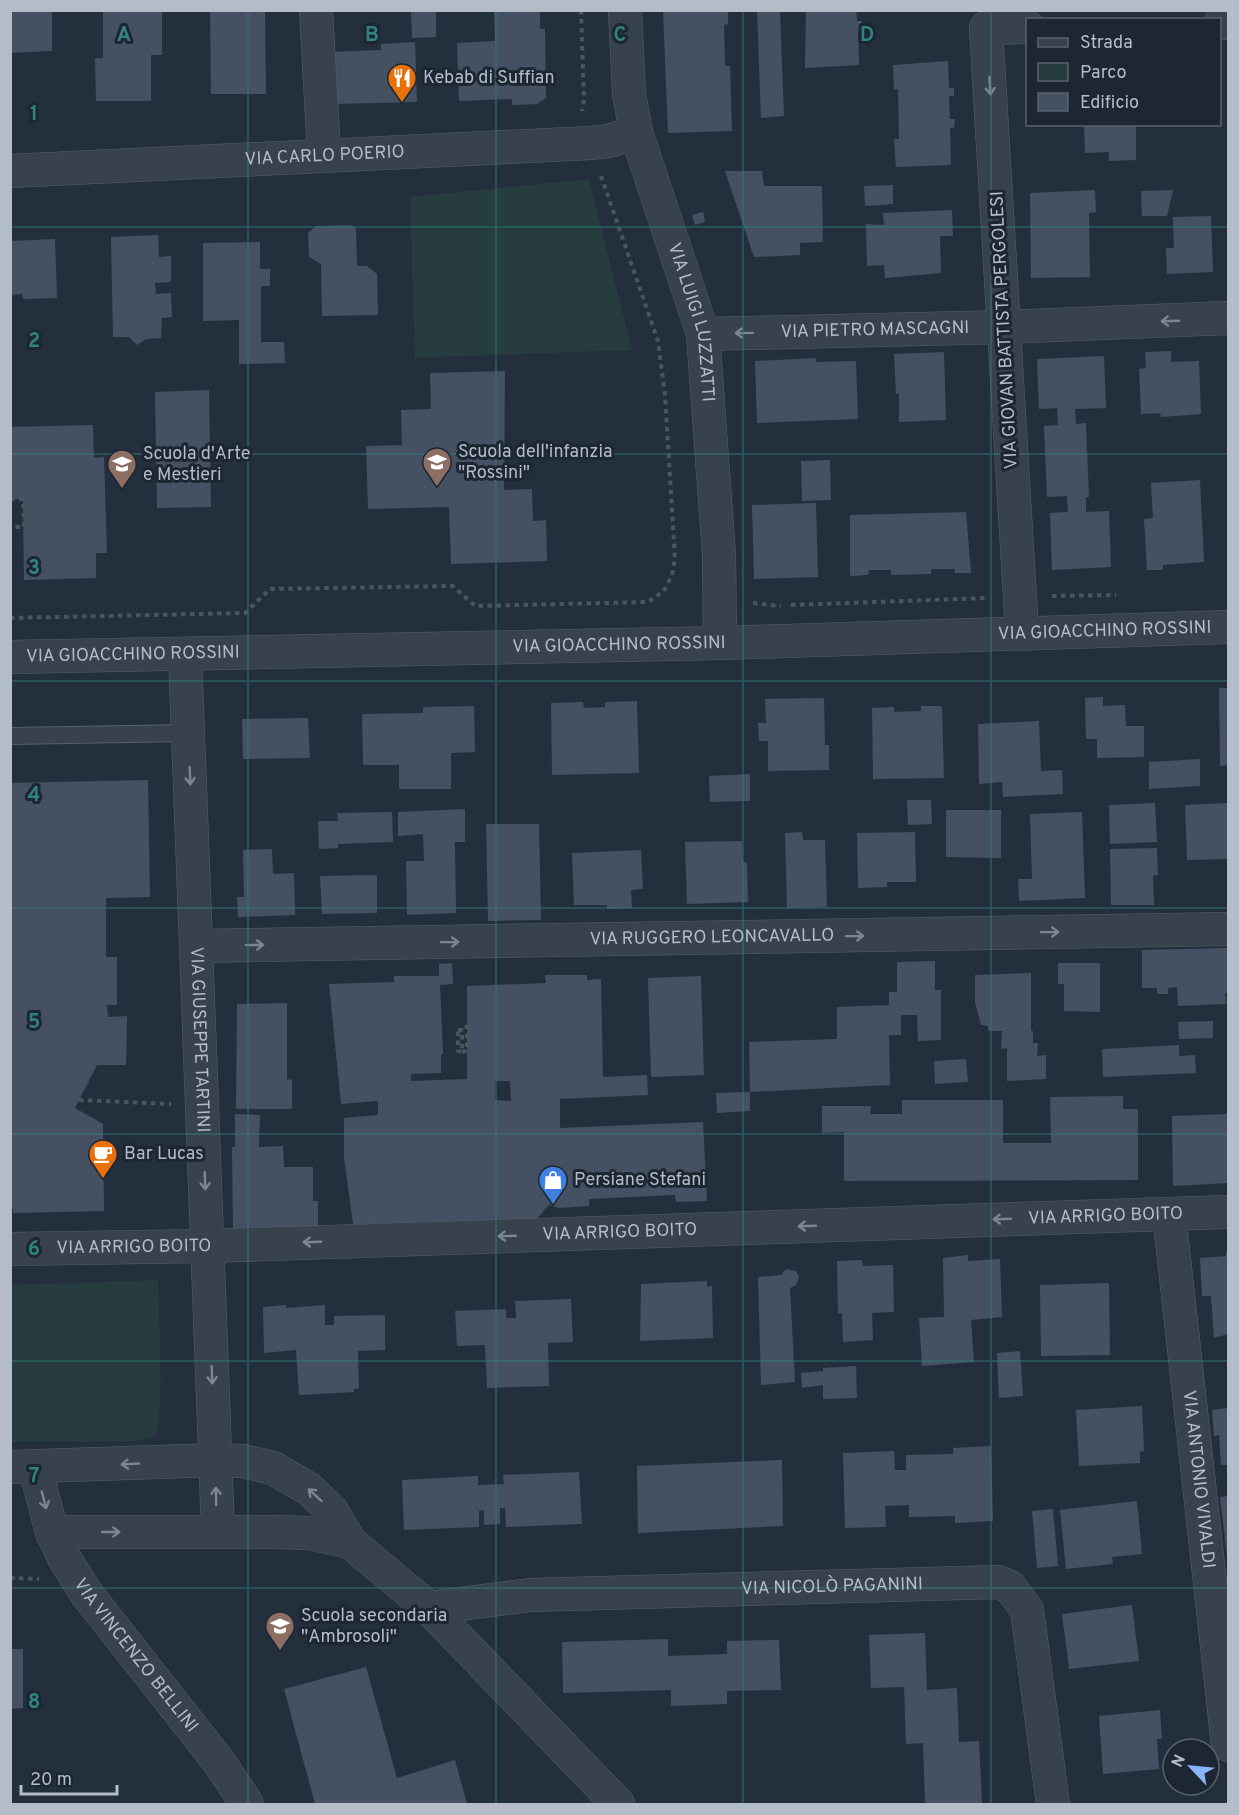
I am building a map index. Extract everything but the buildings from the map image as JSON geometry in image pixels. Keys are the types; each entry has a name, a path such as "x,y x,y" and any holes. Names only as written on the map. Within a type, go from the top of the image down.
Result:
{"street":[{"path":"316,10 324,154"},
{"name":"VIA LUIGI LUZZATTI","path":"625,10 629,94 636,132 703,334 719,555 720,643"},
{"name":"VIA GIOVAN BATTISTA PERGOLESI","path":"1022,632 986,28 1026,27"},
{"name":"VIA CARLO POERIO","path":"10,171 324,154 590,143 609,141 636,132"},
{"name":"VIA PIETRO MASCAGNI","path":"703,334 1005,327 1228,318"},
{"name":"VIA GIOACCHINO ROSSINI","path":"10,657 720,643 1228,627"},
{"name":"VIA GIUSEPPE TARTINI","path":"185,654 218,1531"},
{"name":"VIA RUGGERO LEONCAVALLO","path":"196,946 1228,929"},
{"name":"VIA ARRIGO BOITO","path":"10,1249 207,1246 1228,1212"},
{"name":"VIA ANTONIO VIVALDI","path":"1169,1214 1228,1745"},
{"path":"23,1468 215,1460 243,1461 273,1468 309,1489 331,1510 350,1542 429,1608 618,1804"},
{"name":"VIA VINCENZO BELLINI","path":"23,1468 63,1557 86,1593 219,1762 247,1804"},
{"path":"52,1532 308,1533 350,1542"},
{"name":"VIA NICOLÒ PAGANINI","path":"429,1608 530,1595 998,1582 1010,1587 1027,1610 1053,1804"}],"lane":[{"path":"10,736 188,733"}],"path":[{"path":"581,10 584,100 581,114"},
{"path":"10,618 245,613 270,589 453,586 475,606 648,602 664,591 672,575 675,541 662,369 651,319 602,176"},
{"path":"10,499 24,499 24,527 10,527"},
{"path":"746,599 758,605 787,606 1125,595"},
{"path":"463,1027 467,1027 467,1052 458,1052 458,1030 462,1030 463,1027"},
{"path":"79,1100 202,1105"},
{"path":"10,1578 18,1579"}],"green space":[{"path":"589,179 632,350 415,358 410,197"},
{"path":"158,1280 161,1387 158,1426 154,1437 135,1441 11,1442 11,1285"}],"place":[{"name":"Kebab di Suffian","path":"402,104"},
{"name":"Scuola dell'infanzia \"Rossini\"","path":"437,488"},
{"name":"Scuola d'Arte e Mestieri","path":"122,490"},
{"name":"Bar Lucas","path":"103,1180"},
{"name":"Persiane Stefani","path":"553,1206"},
{"name":"Scuola secondaria \"Ambrosoli\"","path":"280,1652"}]}
